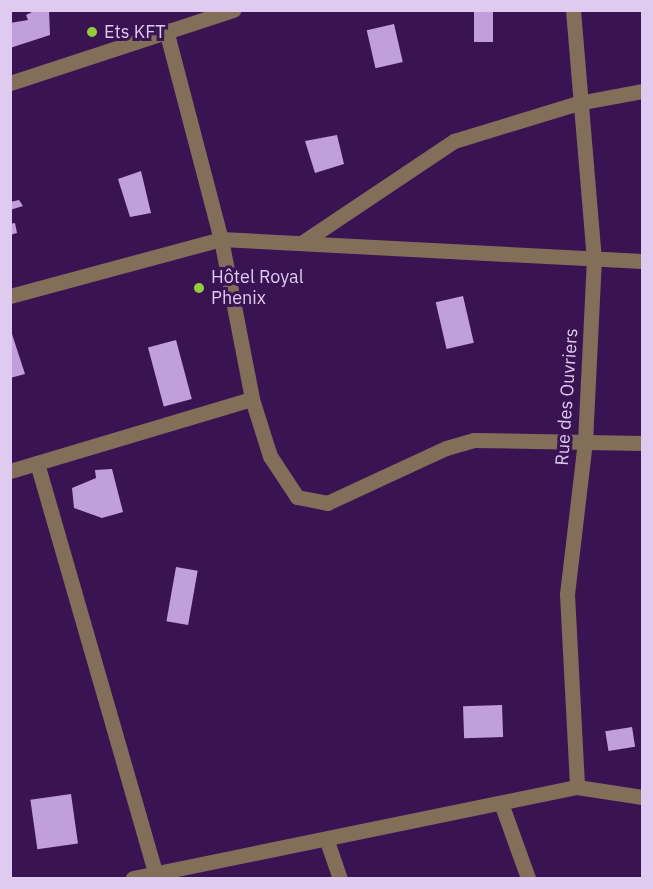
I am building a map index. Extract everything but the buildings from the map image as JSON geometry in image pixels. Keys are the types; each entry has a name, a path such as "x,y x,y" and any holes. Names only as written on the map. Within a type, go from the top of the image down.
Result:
{"street":[{"path":"10,83 166,30 233,10"},
{"name":"Rue des Ouvriers","path":"573,10 578,103 594,258 585,441 567,594 577,787"},
{"path":"166,30 221,239 252,399 270,456 297,497 316,504 462,443 585,441 642,443"},
{"path":"303,242 437,149 578,103 642,91"},
{"path":"10,296 221,239 642,261"},
{"path":"10,471 252,399"},
{"path":"37,463 157,877"},
{"path":"133,879 157,877 577,787 642,797"},
{"path":"501,803 528,879"},
{"path":"327,841 340,879"}],"place":[{"name":"Ets KFT","path":"92,32"},
{"name":"Hôtel Royal Phenix","path":"199,288"}]}
